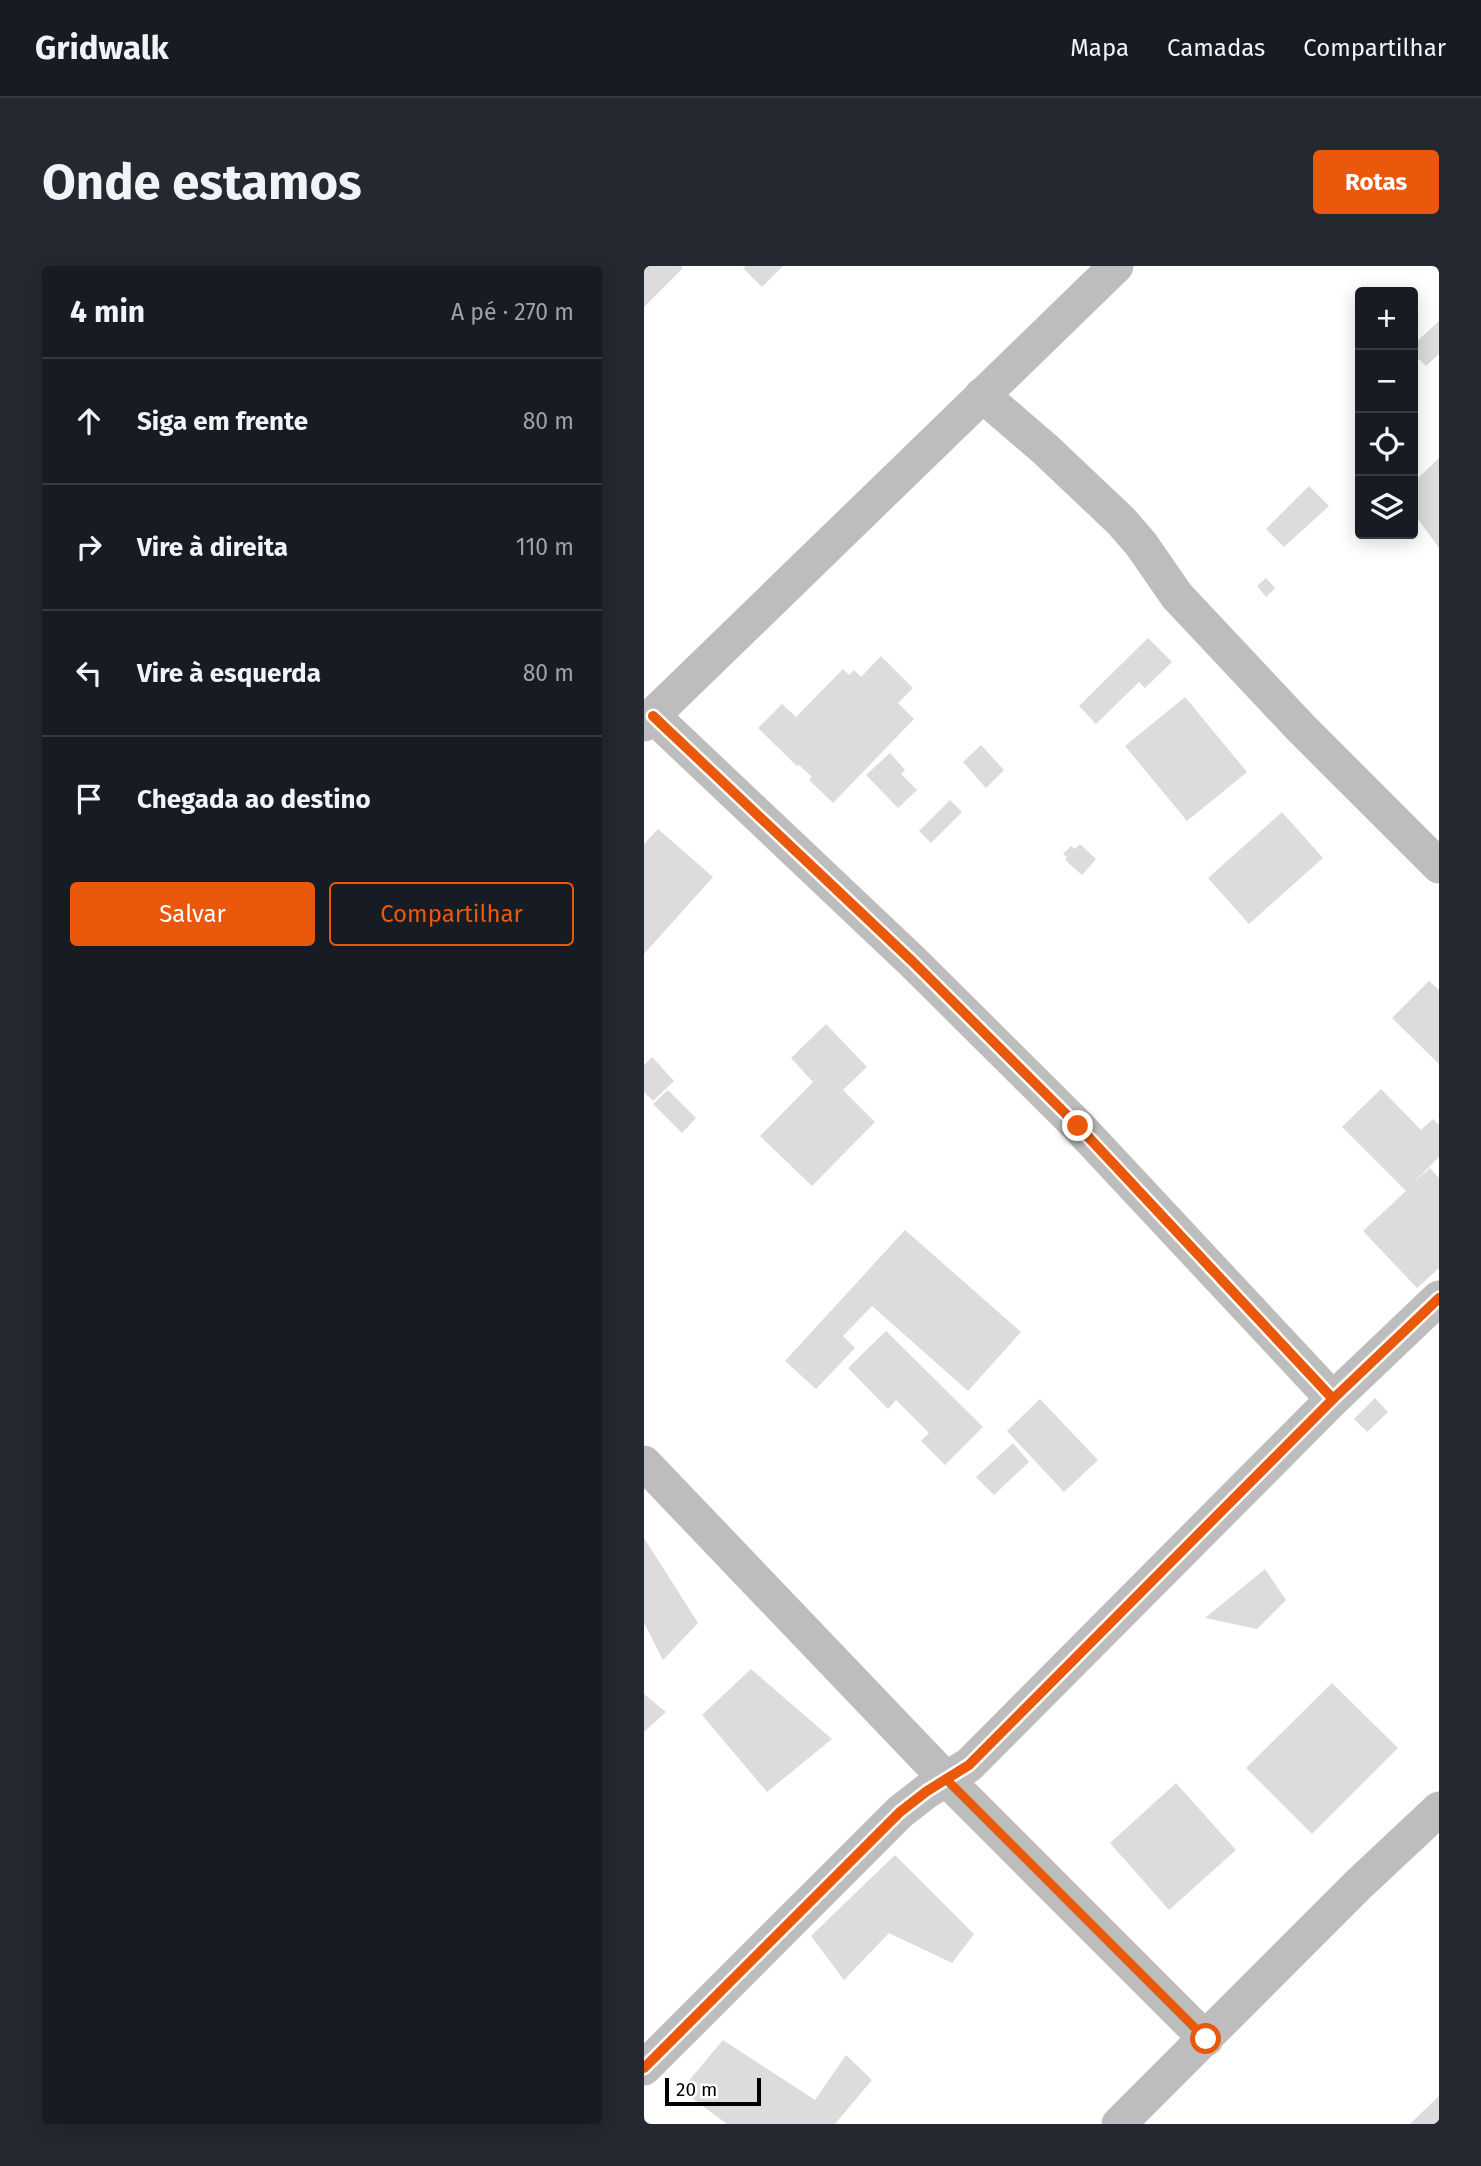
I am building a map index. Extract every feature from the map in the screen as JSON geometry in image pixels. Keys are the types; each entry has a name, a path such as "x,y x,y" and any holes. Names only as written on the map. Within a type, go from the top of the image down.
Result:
{"street":[{"path":"1116,266 649,720 913,962 1068,1117 1333,1399"},
{"path":"982,395 1045,449 1121,521 1141,544 1177,596 1301,728 1439,866"},
{"path":"644,2068 900,1812 969,1765 1333,1399 1439,1298"},
{"path":"645,1465 946,1779 1206,2039"},
{"path":"1119,2124 1358,1885 1439,1810"}],"building":[{"path":"644,266 683,268 644,307"},
{"path":"783,266 762,287 743,268"},
{"path":"1439,321 1439,354 1426,366 1418,360 1418,340"},
{"path":"1439,458 1439,548 1418,519 1418,478"},
{"path":"1309,486 1329,506 1284,547 1266,529"},
{"path":"1266,578 1275,588 1266,597 1257,586"},
{"path":"1148,638 1172,662 1145,688 1139,682 1096,724 1079,706"},
{"path":"881,656 913,688 898,703 914,719 833,803 809,780 812,777 758,728 782,704 796,717 843,669 849,675 854,670 861,677"},
{"path":"1185,697 1247,772 1187,821 1125,746"},
{"path":"981,745 1004,770 986,788 963,762"},
{"path":"890,753 905,770 901,774 917,790 898,808 866,775"},
{"path":"950,800 962,812 931,843 919,831"},
{"path":"1282,812 1323,858 1249,924 1208,878"},
{"path":"658,829 713,877 644,954 644,844"},
{"path":"1080,844 1096,859 1082,875 1065,860 1067,857 1063,854 1071,846 1075,849"},
{"path":"1429,981 1439,990 1439,1064 1392,1018"},
{"path":"826,1024 867,1067 843,1090 875,1122 812,1186 760,1136 813,1082 791,1058"},
{"path":"652,1057 674,1081 653,1101 644,1092 644,1065"},
{"path":"1381,1089 1421,1130 1433,1119 1439,1125 1439,1157 1413,1183 1430,1168 1439,1178 1439,1268 1417,1288 1363,1231 1406,1191 1342,1127"},
{"path":"668,1090 696,1118 682,1133 653,1104"},
{"path":"905,1230 1021,1332 968,1391 872,1306 843,1336 855,1348 816,1389 785,1361"},
{"path":"886,1331 983,1427 945,1465 921,1441 929,1433 896,1400 888,1409 848,1368"},
{"path":"1375,1398 1388,1412 1367,1432 1354,1419"},
{"path":"1040,1399 1098,1460 1064,1492 1007,1431"},
{"path":"1013,1443 1029,1462 994,1495 976,1477"},
{"path":"644,1538 698,1623 663,1660 644,1623"},
{"path":"1265,1569 1286,1600 1257,1629 1205,1618"},
{"path":"751,1669 832,1739 767,1792 702,1715"},
{"path":"1332,1683 1398,1748 1312,1834 1246,1768"},
{"path":"644,1694 666,1712 644,1732"},
{"path":"1176,1783 1236,1850 1169,1910 1110,1843"},
{"path":"895,1855 974,1934 952,1963 889,1933 844,1980 811,1936"},
{"path":"723,2040 815,2100 846,2055 872,2080 835,2124 727,2124 681,2090"},
{"path":"1439,2096 1439,2124 1410,2124"}],"cycle path":[{"path":"653,716 913,962 1078,1126 1333,1399"},
{"path":"644,2068 900,1812 927,1791 969,1765 1333,1399 1439,1298"}],"route":[{"path":"1078,1126 1333,1399 969,1765 946,1779 1206,2039"}]}
